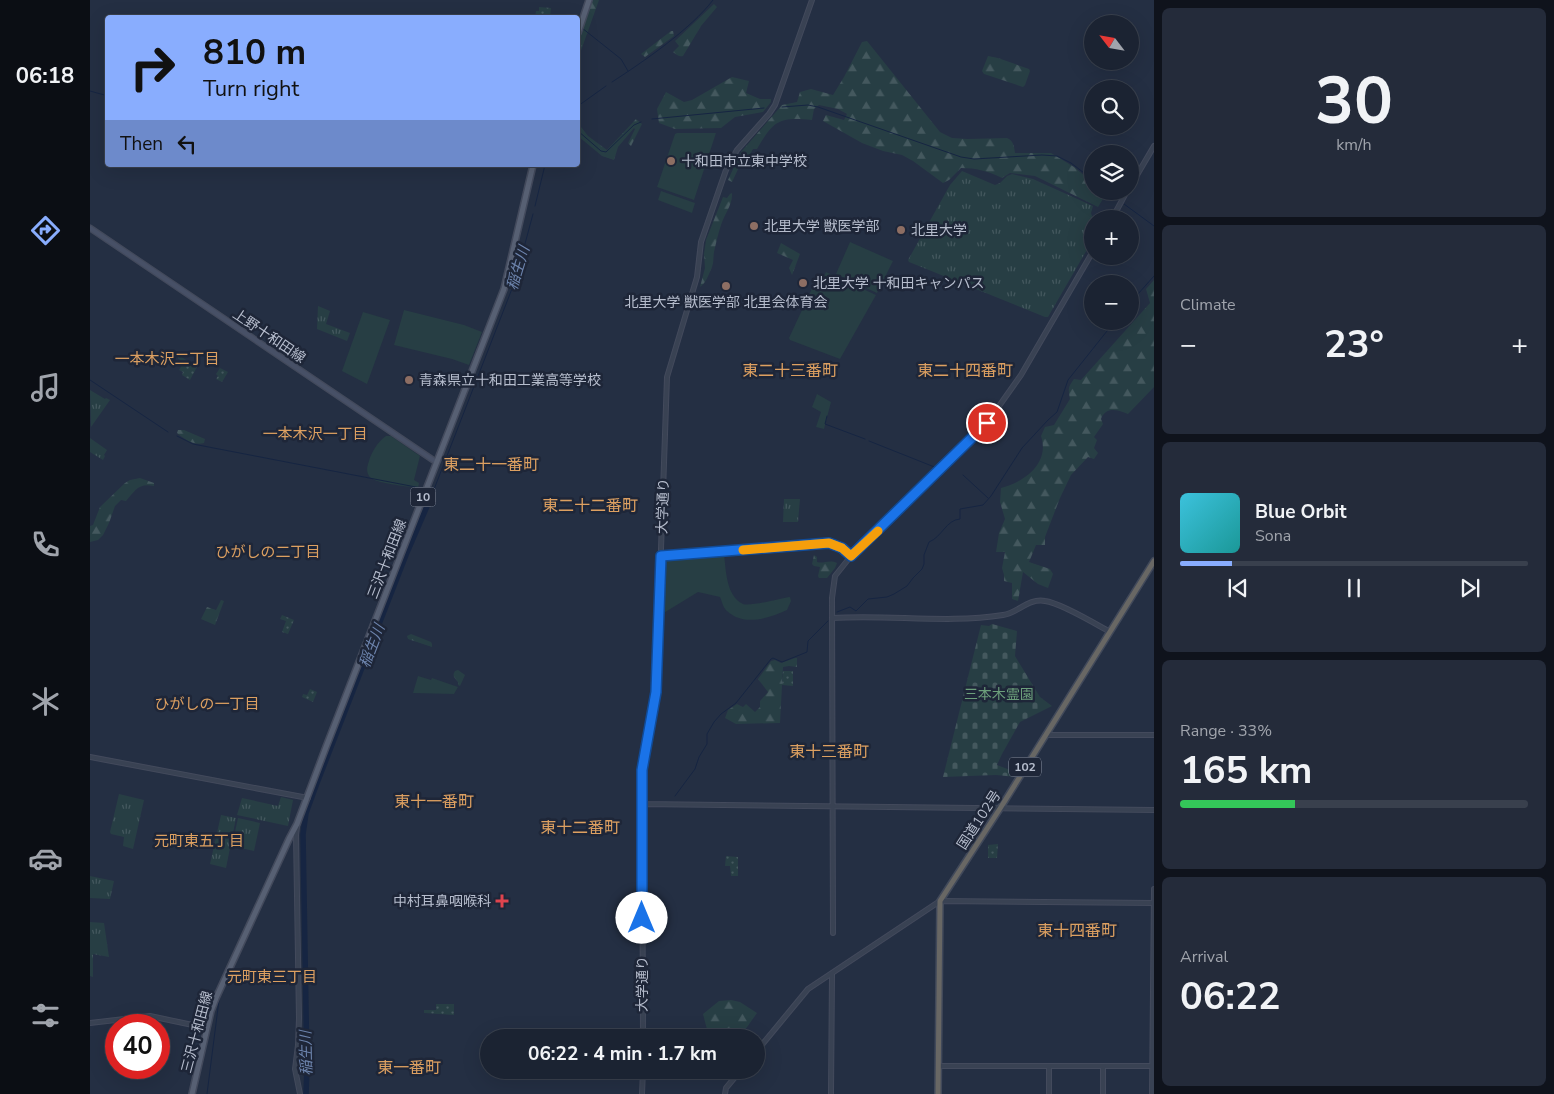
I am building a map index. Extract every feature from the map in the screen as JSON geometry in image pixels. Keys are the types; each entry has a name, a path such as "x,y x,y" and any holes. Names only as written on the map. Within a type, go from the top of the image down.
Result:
{"highway":[{"name":"国道102号","path":"940,901 1001,807 1154,561"},
{"path":"938,1094 940,901"}],"main road":[{"path":"580,27 589,0"},
{"name":"三沢十和田線","path":"192,1094 211,1011 288,838 297,824 308,798 326,747 504,289 533,167"},
{"name":"上野十和田線","path":"90,228 436,462"}],"street":[{"name":"大学通り","path":"642,1029 642,770 656,692 668,377 697,277 701,242 731,160 737,150 775,105 812,0"},
{"path":"1139,172 1154,146"},
{"path":"833,933 832,598 834,579 851,556 987,423 1021,375 1085,265"},
{"path":"661,556 829,543 842,548 851,556"},
{"path":"832,618 854,616 978,618 1006,615 1028,602 1038,600 1057,605 1110,632"},
{"path":"1045,735 1154,735"},
{"path":"90,757 308,798"},
{"path":"642,804 1154,810"},
{"name":"10","path":"297,824 299,1036 295,1069 300,1094"},
{"path":"1152,1094 1154,889"},
{"path":"765,1041 805,991 940,901 1154,903"},
{"path":"832,973 832,1094"},
{"path":"90,1023 150,1016 207,1028"},
{"path":"938,1066 1153,1066"},
{"path":"1049,1066 1049,1094"},
{"path":"1103,1066 1103,1094"},
{"path":"642,1079 642,1094"},
{"path":"726,1094 726,1088 734,1079"}],"green space":[{"path":"591,0 599,0 580,53 580,34"},
{"path":"714,4 717,7 701,26 683,56 673,52 679,46 675,41"},
{"path":"539,7 551,8 550,15 535,15 536,11 539,11"},
{"path":"673,31 674,36 645,57 641,54"},
{"path":"867,41 940,132 952,138 1007,138 1012,142 1015,153 1051,153 1084,175 1084,200 1102,200 1098,207 1035,176 1010,173 1002,178 982,170 961,168 949,180 943,183 902,155 883,151 862,143 823,121 826,115 844,120 847,114 838,109 819,105 814,109 812,120 785,120 773,126 757,149 753,149 745,163 740,165 732,182 728,180 741,152 782,105 797,102 800,92 811,89 833,95 862,42"},
{"path":"988,56 1029,69 1025,85 1023,87 984,74 982,71"},
{"path":"732,77 749,81 746,93 760,99 771,99 771,102 763,112 735,117 721,128 675,129 659,123 657,109 666,92 684,102 692,100"},
{"path":"636,119 642,124 631,146 628,143 634,128 618,147 614,160 602,156 580,138 580,126 588,136 607,150"},
{"path":"716,133 694,200 657,187 675,134"},
{"path":"962,171 995,185 1012,174 1033,179 1093,206 1092,210 1084,210 1084,255 1048,317 909,262 908,260 950,185"},
{"path":"661,191 695,203 692,213 658,200"},
{"path":"732,193 731,201 718,235 712,267 706,281 700,287 705,268 706,240 723,197 727,198"},
{"path":"850,242 893,261 877,293 836,274"},
{"path":"781,243 800,254 792,275 789,268 793,260 777,253"},
{"path":"826,272 876,295 840,359 789,338 815,282 823,278"},
{"path":"1154,280 1154,387 1128,414 1113,410 1103,415 1101,419 1103,424 1094,437 1097,440 1094,448 1098,453 1094,459 1088,457 1071,475 1045,537 1045,545 1036,545 1029,562 1050,569 1053,574 1048,588 1038,584 1023,572 1018,601 1012,599 1012,583 1004,581 1002,568 1005,552 996,552 999,533 1005,519 1000,502 1001,488 1027,476 1039,463 1043,446 1041,436 1045,427 1054,425 1070,399 1069,388 1074,379 1081,380 1126,330 1139,330 1139,315 1150,303 1146,289"},
{"path":"318,306 330,311 326,324 350,333 347,341 317,329"},
{"path":"404,310 464,325 482,332 469,365 394,345"},
{"path":"363,312 390,320 367,384 342,371"},
{"path":"180,356 197,367 190,380 182,375 183,372 179,370 182,365 179,363 181,361 178,358"},
{"path":"220,368 228,372 222,382 216,379 218,376 216,374"},
{"path":"90,390 110,400 91,427"},
{"path":"817,394 831,402 824,429 816,427 821,412 812,407"},
{"path":"178,430 184,430 205,439 204,443 197,444 183,438 177,433"},
{"path":"386,436 391,436 420,456 414,480 419,483 418,488 384,483 369,476 367,469 371,454"},
{"path":"90,438 107,450 103,460 90,452"},
{"path":"140,478 154,483 154,486 141,487 126,501 121,500 115,506 103,535 98,540 90,542 90,526 93,525 100,507 125,483"},
{"path":"784,499 800,499 798,522 783,522"},
{"path":"724,554 726,575 730,589 737,600 746,605 790,597 791,601 787,610 757,620 741,619 726,610 720,597 698,592 662,614 665,559"},
{"path":"814,555 817,557 817,562 831,561 837,563 827,578 819,578 820,567 812,564"},
{"path":"221,600 224,601 215,625 201,619 207,607 216,610"},
{"path":"282,615 294,620 288,634 282,632 286,621 280,619"},
{"name":"三本木霊園","path":"992,624 1017,631 1015,656 1040,697 1052,706 1020,722 1002,754 997,765 1018,773 1016,777 996,775 943,777 981,625 989,626"},
{"path":"411,634 431,642 432,647 408,639 407,636"},
{"path":"797,658 797,667 783,667 780,723 736,724 725,718 728,710 737,704 743,707 746,704 755,712 760,707 760,701 768,692 758,679 771,661 775,660 781,663"},
{"path":"458,670 465,675 460,686 454,675 455,671"},
{"path":"783,671 793,671 793,686 782,685"},
{"path":"418,676 431,680 432,678 458,687 454,694 413,693"},
{"path":"310,689 317,692 313,702 302,697 303,694 307,695"},
{"path":"119,794 144,800 133,849 123,846 124,837 111,834 110,832"},
{"path":"281,797 293,800 288,826 237,815 242,798 278,806"},
{"path":"221,815 236,818 226,868 210,864"},
{"path":"238,818 260,823 254,851 232,846"},
{"path":"998,844 997,858 988,858 988,845"},
{"path":"726,856 738,857 738,876 731,876 730,866 725,866"},
{"path":"90,876 114,881 110,899 90,898"},
{"path":"90,922 104,923 109,957 93,954 93,977 90,976"},
{"path":"731,1000 740,1002 757,1013 746,1029 707,1029 703,1014 719,1001"},
{"path":"436,1004 454,1004 454,1015 424,1013 424,1010 436,1010"}],"waterway":[{"name":"稲生川","path":"612,82 680,33 713,0"},
{"path":"582,28 621,59 628,71"},
{"name":"稲生川","path":"580,105 606,86"},
{"path":"90,91 105,95"},
{"path":"782,107 808,105 818,107 961,157 974,159 1042,155 1057,156 1084,173"},
{"path":"652,119 764,108"},
{"path":"580,133 601,151 606,152 634,125 641,122"},
{"name":"稲生川","path":"535,206 545,167"},
{"path":"1124,204 1154,226"},
{"name":"稲生川","path":"427,493 431,497 515,281 533,214"},
{"path":"1139,293 1154,276"},
{"path":"837,612 850,607 856,611 868,599 887,597 907,586 922,569 924,555 929,542 951,522 960,519 960,509 983,505 991,496 1022,448 1057,412 1068,380 1108,330"},
{"path":"90,380 168,432"},
{"path":"827,416 825,424 865,439"},
{"path":"177,436 193,444 421,488 424,491"},
{"path":"869,441 937,468"},
{"path":"963,475 988,498"},
{"name":"稲生川","path":"306,1094 303,834 306,813 406,555 431,497"},
{"path":"675,796 695,769 699,757 707,744 707,734 714,722 736,703 771,659 782,662 807,652 808,641 828,621"},
{"path":"207,1094 219,1000"}],"slow traffic":[{"path":"743,550 829,543 837,545 851,556 878,531"}],"place":[{"name":"十和田市立東中学校","path":"671,161"},
{"name":"北里大学 獣医学部","path":"754,226"},
{"name":"北里大学","path":"901,230"},
{"name":"北里大学 十和田キャンパス","path":"803,283"},
{"name":"北里大学 獣医学部 北里会体育会","path":"726,286"},
{"name":"青森県立十和田工業高等学校","path":"409,380"},
{"name":"中村耳鼻咽喉科","path":"502,901"}],"district":[{"name":"一本木沢二丁目","path":"167,359"},
{"name":"東二十三番町","path":"790,371"},
{"name":"東二十四番町","path":"965,371"},
{"name":"一本木沢一丁目","path":"315,434"},
{"name":"東二十一番町","path":"491,465"},
{"name":"東二十二番町","path":"590,506"},
{"name":"ひがしの二丁目","path":"268,552"},
{"name":"ひがしの一丁目","path":"207,704"},
{"name":"東十三番町","path":"829,752"},
{"name":"東十一番町","path":"434,802"},
{"name":"東十二番町","path":"580,828"},
{"name":"元町東五丁目","path":"199,841"},
{"name":"東十四番町","path":"1077,931"},
{"name":"元町東三丁目","path":"272,977"},
{"name":"東一番町","path":"409,1068"}],"route":[{"path":"642,918 642,770 656,692 661,556 829,543 837,545 851,556 888,522 987,423"}]}
